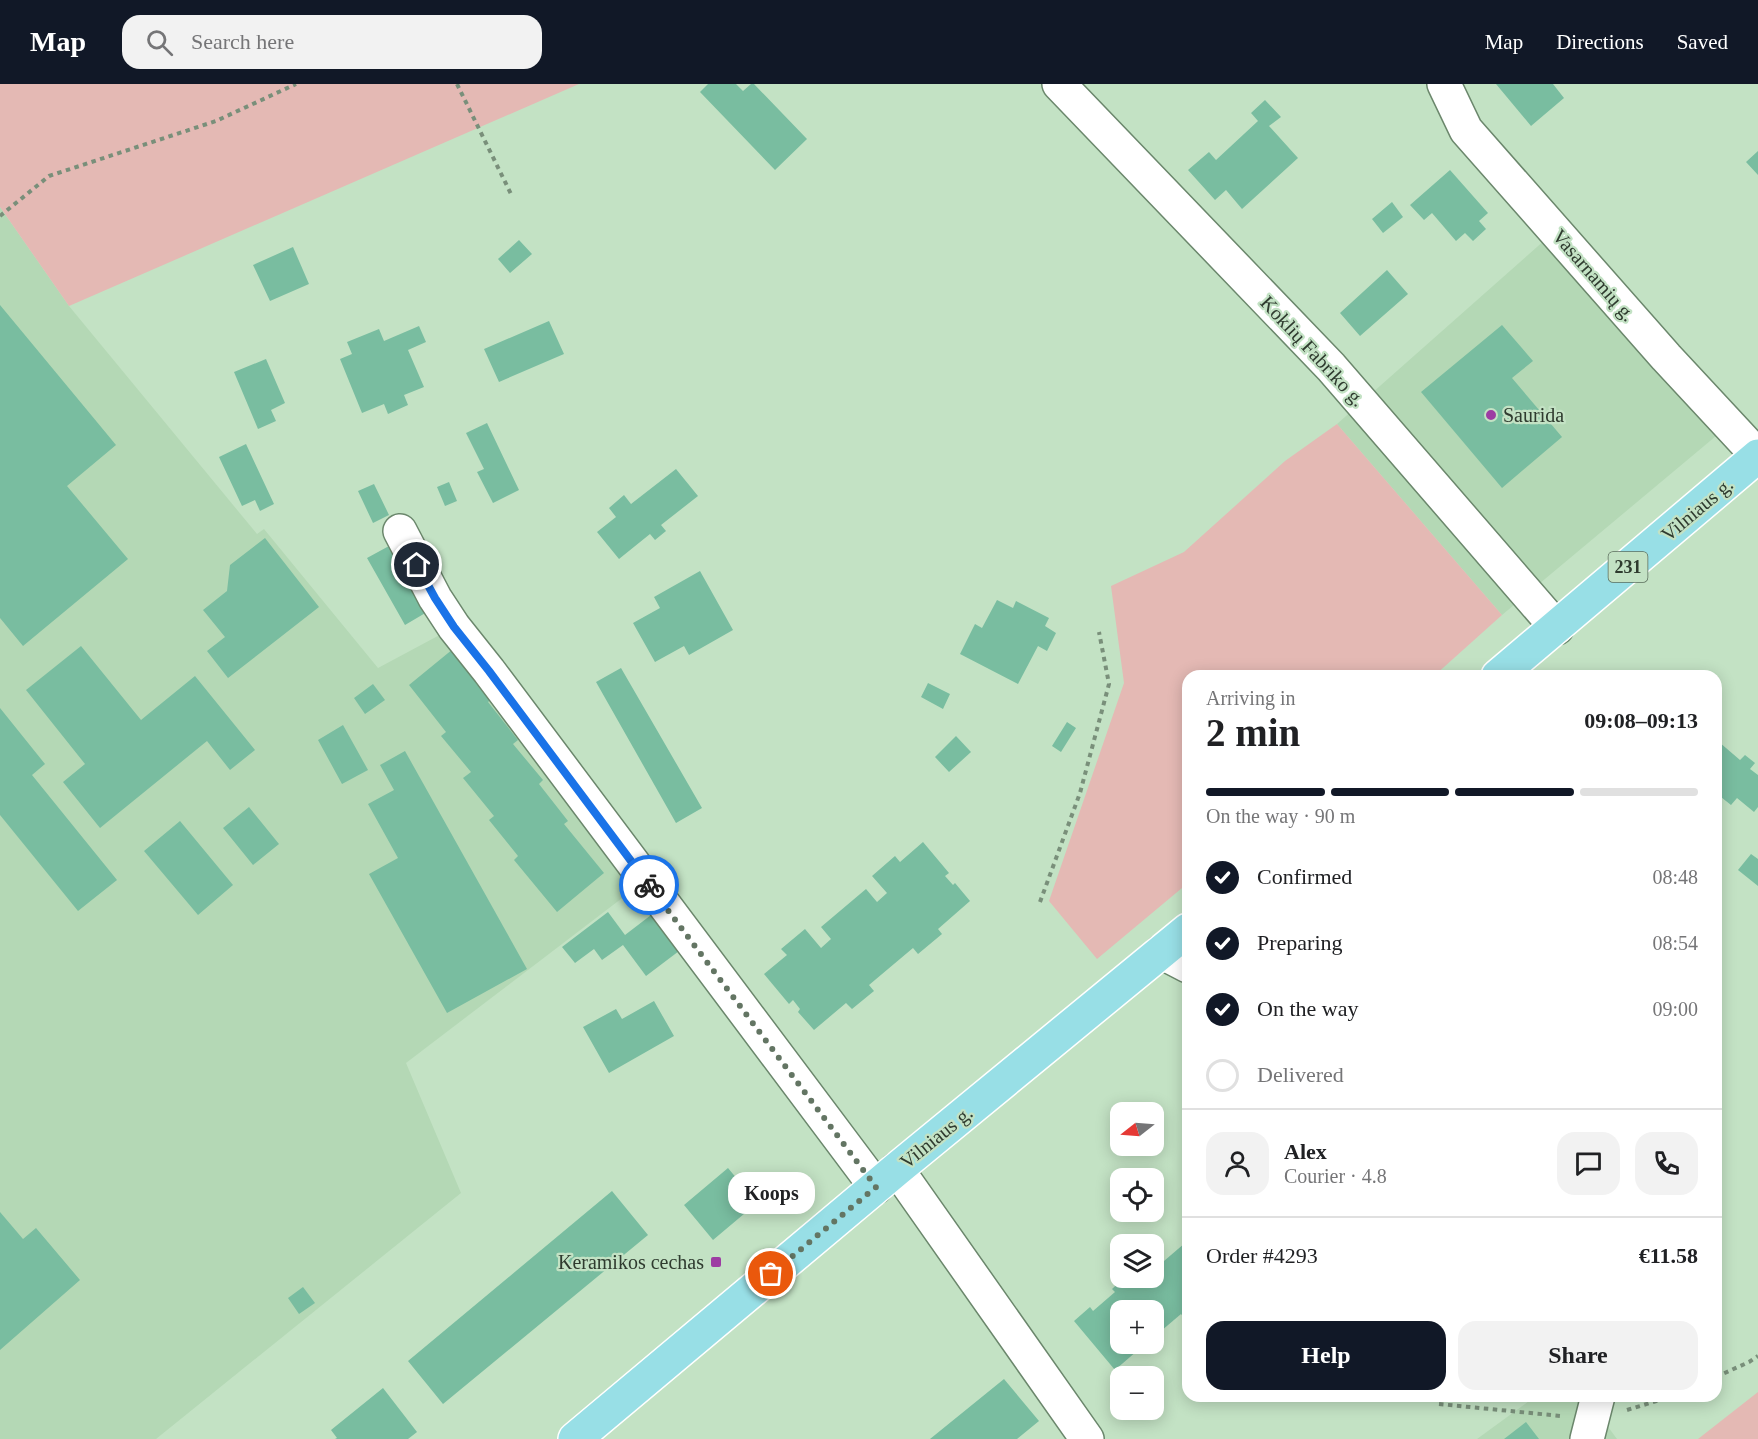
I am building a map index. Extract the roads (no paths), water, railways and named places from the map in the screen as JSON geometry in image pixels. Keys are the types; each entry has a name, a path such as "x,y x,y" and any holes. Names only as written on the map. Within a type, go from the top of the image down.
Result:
{"main road":[{"name":"Vilniaus g.","path":"1505,670 1758,456"},
{"name":"Vilniaus g.","path":"575,1439 886,1178 1175,959 1182,943"}],"street":[{"name":"Koklių Fabriko g.","path":"1059,84 1331,367 1557,628"},
{"name":"Vasarnamių g.","path":"1444,84 1466,130 1666,357 1758,456"},
{"path":"400,531 435,598 454,627 886,1178 1087,1439"}],"place":[{"name":"Saurida","path":"1491,415"},
{"name":"Keramikos cechas","path":"716,1262"},
{"name":"Koops","path":"771,1274"}]}
